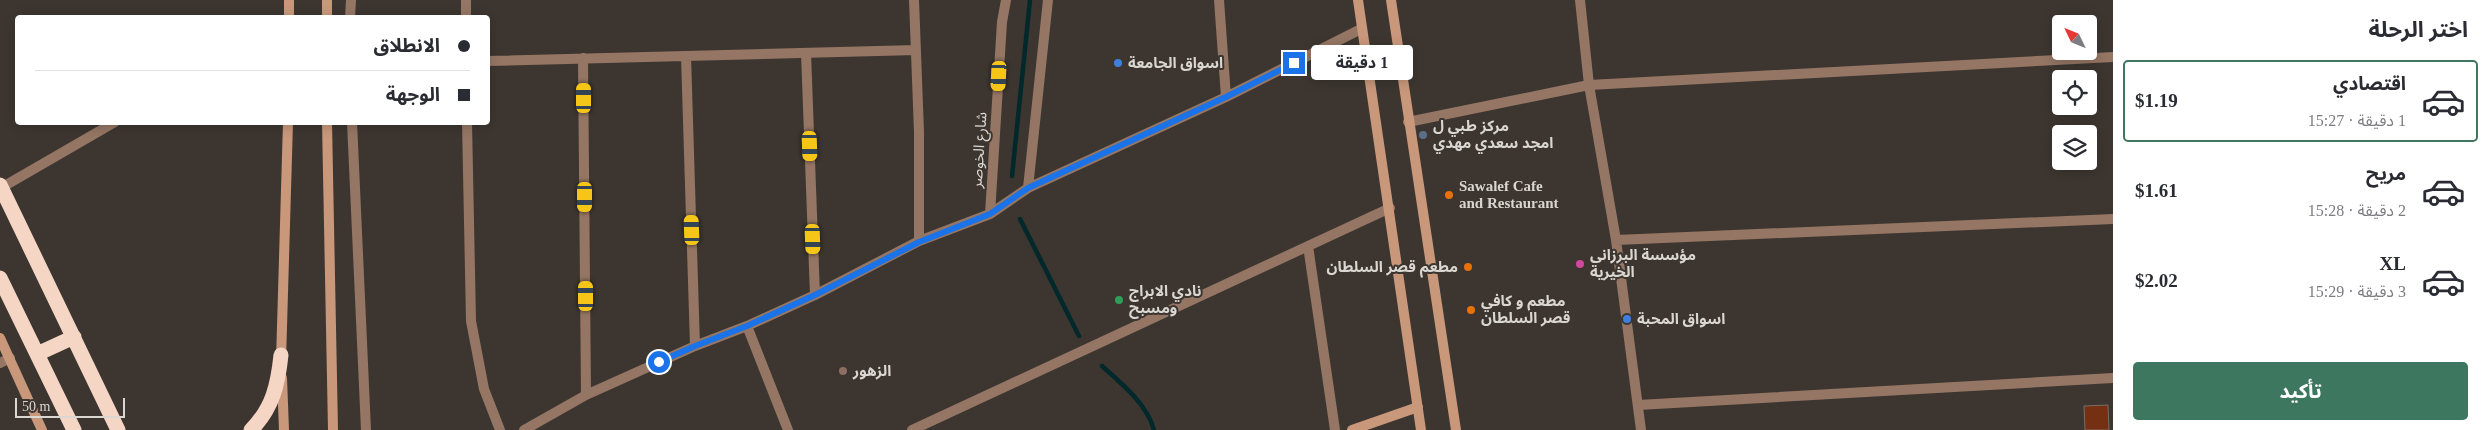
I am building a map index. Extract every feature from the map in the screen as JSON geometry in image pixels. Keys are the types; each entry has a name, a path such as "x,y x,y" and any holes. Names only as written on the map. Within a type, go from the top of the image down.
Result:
{"highway":[{"path":"1,186 118,430"},
{"path":"0,278 74,430"},
{"path":"37,354 74,337"},
{"path":"252,430 267,411 275,395 281,355"},
{"path":"105,403 129,430"}],"street":[{"path":"289,0 289,15"},
{"path":"327,0 327,15"},
{"path":"350,0 350,15"},
{"path":"466,0 466,15"},
{"path":"914,0 919,132 919,242"},
{"name":"شارع الخوصر","path":"990,214 1002,22 1006,0"},
{"path":"1028,188 1048,0"},
{"path":"1219,0 1226,97"},
{"path":"1358,0 1390,208 1421,430"},
{"path":"1390,0 1456,430"},
{"path":"1580,0 1589,85 1616,240 1641,430"},
{"path":"524,430 586,396 695,346 747,326 815,295 919,242 990,214 1028,188 1226,97 1361,29"},
{"path":"490,61 916,50"},
{"path":"806,53 815,295"},
{"path":"686,56 695,346"},
{"path":"1408,122 1589,85 2113,57"},
{"path":"583,58 586,396"},
{"path":"1,186 110,125"},
{"path":"284,430 281,355 288,125"},
{"path":"326,125 333,430"},
{"path":"352,125 366,430"},
{"path":"467,125 471,320 484,389 500,430"},
{"path":"912,430 1390,208"},
{"path":"1616,240 2113,219"},
{"path":"1308,246 1335,430"},
{"path":"747,326 788,430"},
{"path":"0,338 42,430"},
{"path":"0,363 10,358"},
{"path":"1638,405 2113,378"},
{"path":"1352,430 1418,408"}],"building":[{"path":"2108,405 2109,430 2085,430 2084,406"}],"waterway":[{"path":"1012,176 1030,0"},
{"path":"1020,219 1079,336"},
{"path":"1102,366 1125,387 1146,411 1154,430"}],"place":[{"name":"اسواق الجامعة","path":"1118,63"},
{"name":"مركز طبي ل امجد سعدي مهدي","path":"1423,135"},
{"name":"Sawalef Cafe and Restaurant","path":"1449,195"},
{"name":"مؤسسة البرزاني الخيرية","path":"1580,264"},
{"name":"مطعم قصر السلطان","path":"1468,267"},
{"name":"نادي الابراج ومسبح","path":"1119,300"},
{"name":"مطعم و كافي قصر السلطان","path":"1471,310"},
{"name":"اسواق المحبة","path":"1627,319"},
{"name":"الزهور","path":"843,371"}],"route":[{"path":"659,362 747,326 815,295 919,242 990,214 1028,188 1226,97 1294,63"}]}
